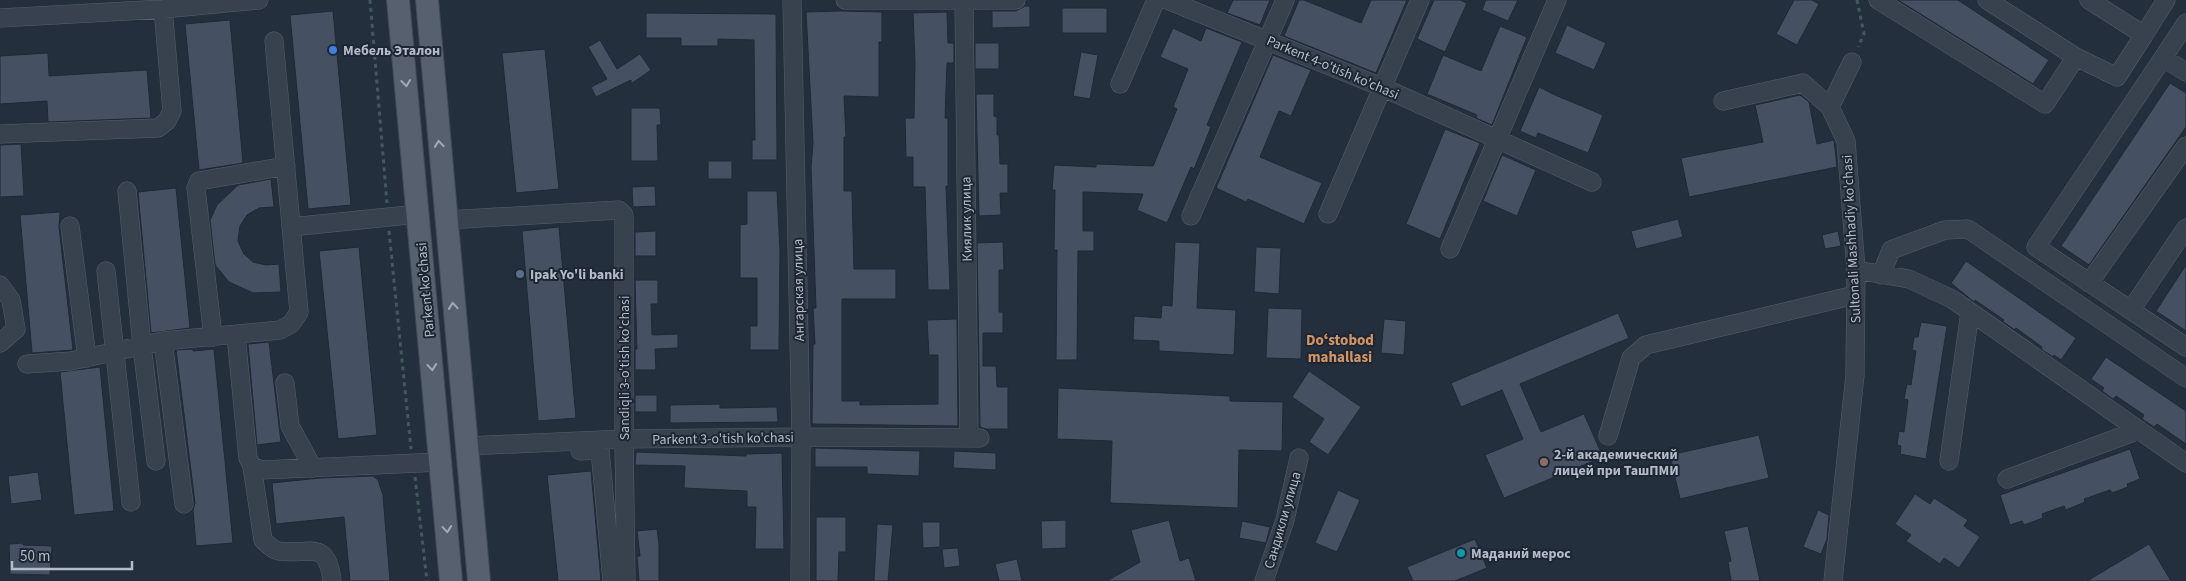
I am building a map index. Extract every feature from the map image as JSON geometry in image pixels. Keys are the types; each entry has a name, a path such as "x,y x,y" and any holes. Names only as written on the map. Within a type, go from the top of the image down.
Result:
{"main road":[{"name":"Parkent ko'chasi","path":"398,0 451,581"},
{"name":"Parkent ko'chasi","path":"426,0 479,581"}],"street":[{"path":"0,18 54,7 163,9 259,0"},
{"name":"Ангарская улица","path":"792,0 801,437 800,581"},
{"path":"845,0 1016,0"},
{"path":"1120,84 1156,0"},
{"name":"Parkent 4-o'tish ko'chasi","path":"1167,0 1384,88 1592,182"},
{"path":"1191,216 1285,0"},
{"path":"1328,214 1384,88 1420,0"},
{"path":"1450,249 1557,0"},
{"path":"1878,0 2045,104 2076,57"},
{"path":"1987,0 2076,57 2117,77 2166,0"},
{"path":"2089,0 2144,35"},
{"name":"Киялик улица","path":"964,1 974,438"},
{"path":"0,134 158,128 167,121 172,111 163,9"},
{"path":"2186,23 2036,247 2186,347"},
{"path":"27,364 71,362 163,341 280,330 291,324 299,312 274,41"},
{"path":"2163,58 2186,72"},
{"path":"1830,107 1852,62"},
{"name":"Sultonali Mashhadiy ko'chasi","path":"1723,102 1803,83 1830,107 1846,141 1856,270 1855,375 1833,581"},
{"path":"2089,283 2186,146"},
{"path":"213,337 196,188 199,181 286,166"},
{"path":"127,191 142,346 156,461"},
{"name":"Sandiqli 3-o'tish ko'chasi","path":"446,220 619,210 624,215 626,581"},
{"path":"291,227 418,214"},
{"path":"70,226 87,358"},
{"path":"2131,310 2186,228"},
{"path":"1881,275 1891,250 1945,230 1968,229 2186,378"},
{"path":"106,270 131,502"},
{"path":"1856,270 1909,280 1952,299 2186,463"},
{"path":"0,284 11,300 16,329 0,343"},
{"path":"1608,436 1631,358 1646,345 1855,295"},
{"path":"1949,461 1970,312"},
{"path":"236,335 248,458 252,466 263,540 278,551 316,551 326,558 332,581"},
{"path":"163,341 184,504"},
{"path":"285,383 290,426 313,468"},
{"path":"2007,479 2139,430"},
{"name":"Parkent 3-o'tish ko'chasi","path":"467,452 624,439 974,438"},
{"path":"467,452 600,450 612,581"},
{"name":"Сандикли улица","path":"1264,581 1285,520 1300,458"},
{"path":"252,466 261,470 440,462"}],"path":[{"path":"370,0 406,416 427,581"},
{"path":"1852,62 1864,34 1857,0"}],"building":[{"path":"1233,0 1270,0 1260,25 1227,13"},
{"path":"1299,0 1304,0 1361,23 1371,0 1407,0 1376,73 1284,36"},
{"path":"1434,0 1460,0 1467,3 1445,52 1417,39"},
{"path":"1486,0 1518,0 1508,21 1482,10"},
{"path":"1794,0 1812,0 1819,4 1797,45 1776,34"},
{"path":"1898,0 1958,0 2049,60 2033,84"},
{"path":"1025,6 1030,6 1030,27 992,28 992,11 1016,11"},
{"path":"1062,8 1107,8 1107,33 1062,33"},
{"path":"333,11 351,205 308,209 290,15"},
{"path":"806,12 882,12 882,42 879,42 879,97 844,96 846,137 844,137 844,191 852,191 854,269 896,269 896,299 842,299 842,401 860,401 860,405 938,404 938,355 929,355 927,320 957,319 958,426 812,424 813,344 815,344 813,308 816,308 811,167 813,143"},
{"path":"947,12 948,43 954,43 954,63 947,63 945,118 948,118 948,186 946,186 950,290 928,290 925,187 913,187 913,157 906,157 905,118 914,118 915,63 913,13"},
{"path":"646,13 776,14 777,160 752,160 752,140 755,140 754,40 718,39 718,46 681,46 681,38 646,38"},
{"path":"230,20 243,163 199,170 185,24"},
{"path":"1567,25 1606,43 1594,70 1555,53"},
{"path":"1500,26 1527,37 1492,125 1476,118 1477,115 1427,94 1443,55 1481,71"},
{"path":"1173,28 1201,41 1206,28 1242,42 1207,125 1211,127 1194,169 1191,167 1167,223 1137,210 1143,194 1083,192 1083,231 1094,231 1094,251 1078,251 1077,360 1056,360 1057,250 1054,250 1055,190 1052,190 1054,165 1096,167 1096,164 1153,166 1177,109 1173,107 1188,69 1160,57"},
{"path":"600,40 617,69 640,54 651,70 631,84 631,80 596,97 591,87 607,79 588,47"},
{"path":"975,43 999,43 999,69 975,69"},
{"path":"545,49 559,189 516,193 502,53"},
{"path":"1081,52 1098,55 1090,99 1073,96"},
{"path":"48,53 49,76 147,70 151,118 48,122 47,101 0,104 0,56"},
{"path":"1273,55 1311,70 1291,116 1279,111 1260,157 1322,183 1304,224 1248,199 1246,202 1216,188"},
{"path":"2170,83 2186,93 2186,127 2089,265 2061,246"},
{"path":"1539,87 1603,115 1588,153 1538,133 1536,138 1520,131"},
{"path":"976,94 994,94 994,116 997,117 1000,164 1008,164 1008,193 1000,193 1001,215 979,216"},
{"path":"1800,95 1809,102 1817,144 1834,140 1837,167 1689,197 1681,158 1763,142 1755,105"},
{"path":"631,108 660,108 661,125 657,125 658,161 631,161"},
{"path":"1445,129 1480,143 1440,239 1406,224"},
{"path":"21,144 24,196 0,197 0,145"},
{"path":"1502,155 1536,170 1517,216 1483,201"},
{"path":"708,161 732,161 732,179 708,179"},
{"path":"271,179 274,207 259,208 247,215 240,226 238,241 244,254 253,262 266,265 279,264 281,292 253,293 229,282 215,265 210,220 217,205 238,185"},
{"path":"655,186 656,206 633,207 632,187"},
{"path":"176,188 190,328 151,333 138,192"},
{"path":"747,191 777,191 780,251 779,350 750,350 750,326 757,326 757,278 740,278 740,225 747,224"},
{"path":"60,212 59,227 73,350 32,353 20,215"},
{"path":"1678,219 1683,237 1636,249 1631,231"},
{"path":"559,227 576,418 538,421 522,231"},
{"path":"656,231 656,256 635,256 635,232"},
{"path":"1838,231 1841,246 1825,249 1822,235"},
{"path":"1003,242 1004,270 999,270 999,312 1003,312 1003,333 983,333 983,366 996,366 997,387 1008,387 1008,429 986,429 980,427 977,243"},
{"path":"1175,242 1200,243 1197,308 1236,310 1234,355 1159,351 1159,341 1133,340 1134,316 1161,318 1162,305 1172,306"},
{"path":"359,247 377,435 338,439 319,251"},
{"path":"1256,247 1281,248 1279,294 1254,292"},
{"path":"1966,261 2076,338 2061,360 2041,349 2042,347 2016,328 2015,330 2002,321 2004,320 1975,300 1974,302 1951,283"},
{"path":"2186,265 2186,331 2156,311"},
{"path":"635,280 658,280 658,304 651,304 652,335 678,334 678,348 655,349 656,370 635,370 635,349 637,349"},
{"path":"1268,308 1302,309 1301,359 1266,358"},
{"path":"1618,313 1629,338 1520,384 1541,432 1584,414 1603,457 1504,498 1485,455 1523,439 1502,390 1461,407 1451,383"},
{"path":"1384,319 1406,321 1404,355 1381,353"},
{"path":"1921,322 1947,326 1926,459 1900,454 1901,446 1897,445 1899,431 1904,432 1908,400 1904,399 1907,384 1911,385 1916,351 1912,350 1914,337 1918,337"},
{"path":"269,342 281,442 257,445 248,344"},
{"path":"193,349 193,351 214,349 233,543 196,546 193,510 195,503 176,350"},
{"path":"2106,357 2186,411 2186,444 2157,424 2154,427 2142,419 2144,415 2116,396 2113,399 2102,391 2104,388 2091,379"},
{"path":"100,367 114,511 74,515 60,372"},
{"path":"1309,371 1361,407 1328,455 1309,442 1324,419 1292,397"},
{"path":"1058,388 1230,396 1230,401 1283,402 1282,451 1239,450 1238,508 1110,503 1112,441 1057,439"},
{"path":"635,395 657,395 657,412 635,412"},
{"path":"720,404 720,408 777,407 778,422 670,423 670,405"},
{"path":"1759,435 1769,478 1680,499 1670,455"},
{"path":"815,448 920,451 919,476 867,474 867,467 815,467"},
{"path":"2130,449 2140,479 2127,484 2128,487 2112,493 2110,490 2084,499 2085,502 2066,510 2064,506 2042,514 2043,518 2024,525 2022,521 2010,525 2000,495"},
{"path":"954,451 996,453 996,470 953,468"},
{"path":"636,452 746,456 746,454 782,453 784,549 755,549 756,507 747,507 747,491 684,488 685,466 635,465"},
{"path":"591,471 601,581 558,581 547,475"},
{"path":"38,472 42,500 11,504 8,476"},
{"path":"373,476 378,480 383,495 390,581 350,581 344,517 276,524 272,483 320,478"},
{"path":"1338,490 1360,500 1337,552 1315,543"},
{"path":"1915,494 1930,504 1934,498 1968,520 1964,526 1980,537 1959,568 1944,558 1940,564 1906,541 1911,535 1895,524"},
{"path":"1818,510 1829,515 1827,539 1821,554 1803,547"},
{"path":"816,517 846,517 846,552 839,552 838,581 816,581"},
{"path":"1066,520 1066,548 1042,549 1041,521"},
{"path":"1169,520 1180,561 1189,558 1196,581 1107,581 1140,562 1131,530"},
{"path":"1242,521 1270,527 1266,543 1239,538"},
{"path":"922,522 940,522 940,547 923,548"},
{"path":"877,524 893,525 888,581 874,581"},
{"path":"1748,526 1760,581 1731,581 1728,562 1731,561 1724,531"},
{"path":"657,529 659,581 639,581 637,556 640,556 637,531"},
{"name":"Маданий мерос","path":"1475,539 1487,568 1455,581 1413,581 1407,567"},
{"path":"23,543 23,545 52,546 50,575 10,574 9,544"},
{"path":"2149,544 2171,581 2087,581"},
{"path":"958,548 960,566 944,568 942,549"},
{"path":"1017,559 1022,581 999,581 995,564"}],"place":[{"name":"Мебель Эталон","path":"333,50"},
{"name":"Ipak Yo'li banki","path":"520,274"},
{"name":"2-й академический лицей при ТашПМИ","path":"1544,462"},
{"name":"Маданий мерос","path":"1461,553"}],"district":[{"name":"Doʻstobod mahallasi","path":"1340,348"}]}
